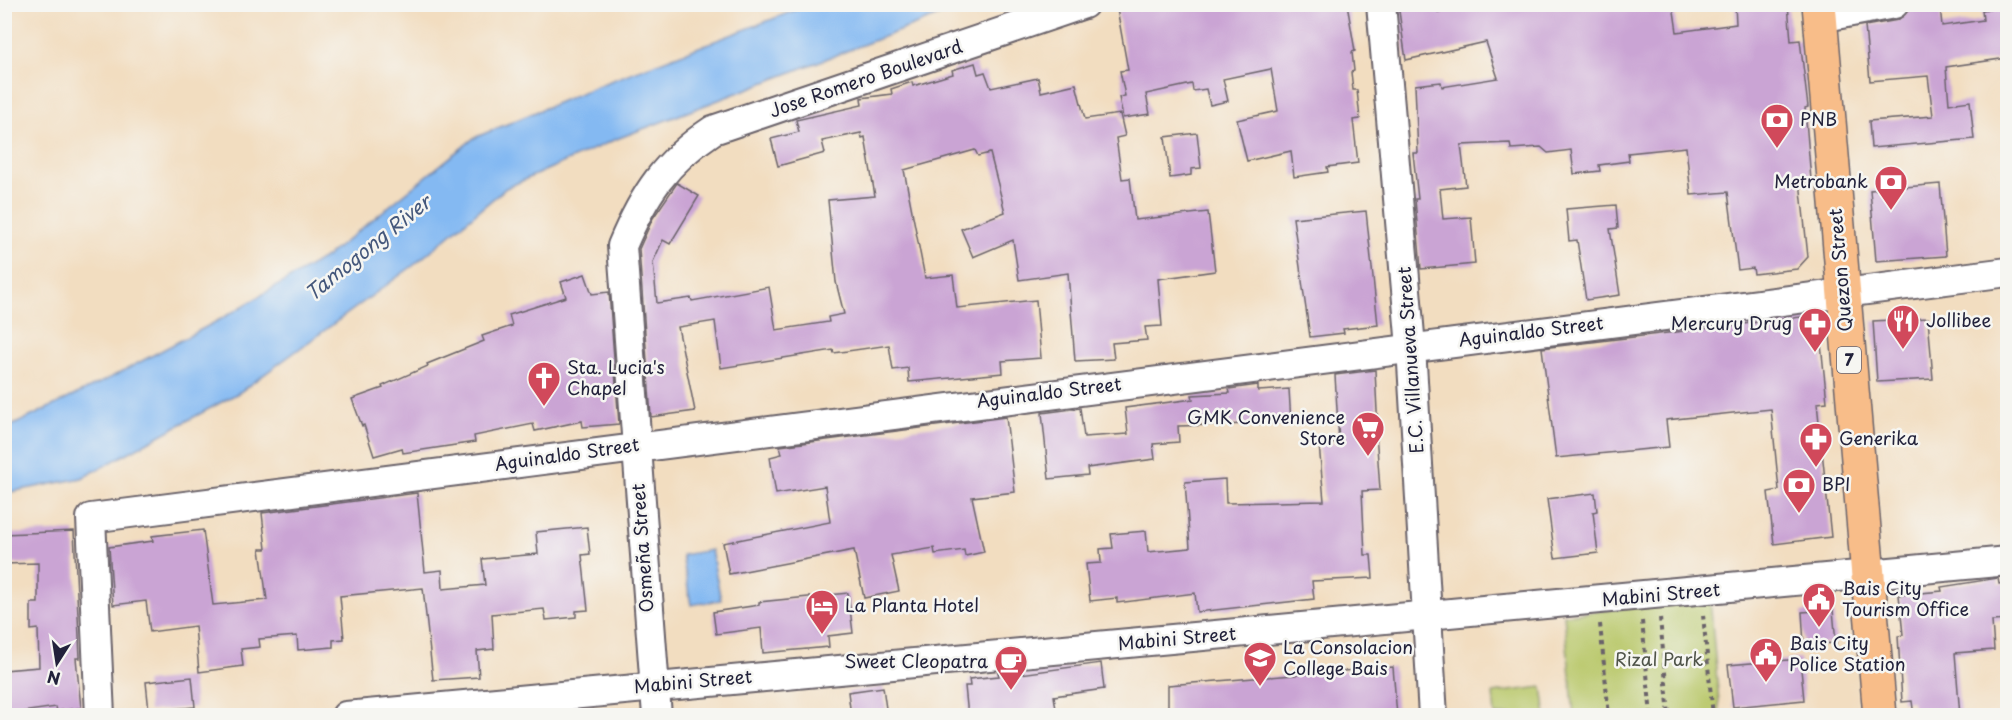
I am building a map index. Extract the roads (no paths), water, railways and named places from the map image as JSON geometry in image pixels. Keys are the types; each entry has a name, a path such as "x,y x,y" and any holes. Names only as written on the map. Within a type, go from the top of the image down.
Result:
{"highway":[{"name":"Quezon Street","path":"1820,11 1880,716"}],"street":[{"name":"Jose Romero Boulevard","path":"660,174 686,148 713,130 1084,4"},
{"name":"E.C. Villanueva Street","path":"1381,4 1411,347 1433,716"},
{"path":"1820,11 1894,4"},
{"name":"Osmeña Street","path":"657,716 622,246 636,212 660,174"},
{"name":"Aguinaldo Street","path":"100,716 91,518 636,446 2007,272"},
{"name":"Mabini Street","path":"346,716 653,685 1597,601 2007,561"}],"water":[{"name":"Tamogong River","path":"809,5 967,5 614,140 506,188 414,265 240,392 82,478 5,493 5,429 108,379 221,319 326,257 474,138 597,86"},
{"path":"711,550 721,600 691,605 682,555"}],"place":[{"name":"PNB","path":"1777,149"},
{"name":"Metrobank","path":"1891,211"},
{"name":"Jollibee","path":"1903,350"},
{"name":"Mercury Drug","path":"1815,353"},
{"name":"Sta. Lucia's Chapel","path":"544,407"},
{"name":"GMK Convenience Store","path":"1368,457"},
{"name":"Generika","path":"1816,468"},
{"name":"BPI","path":"1799,514"},
{"name":"Bais City Tourism Office","path":"1819,628"},
{"name":"La Planta Hotel","path":"822,635"},
{"name":"Bais City Police Station","path":"1766,683"},
{"name":"La Consolacion College Bais","path":"1260,687"},
{"name":"Sweet Cleopatra","path":"1011,691"}],"park label":[{"name":"Rizal Park","path":"1659,660"}]}
